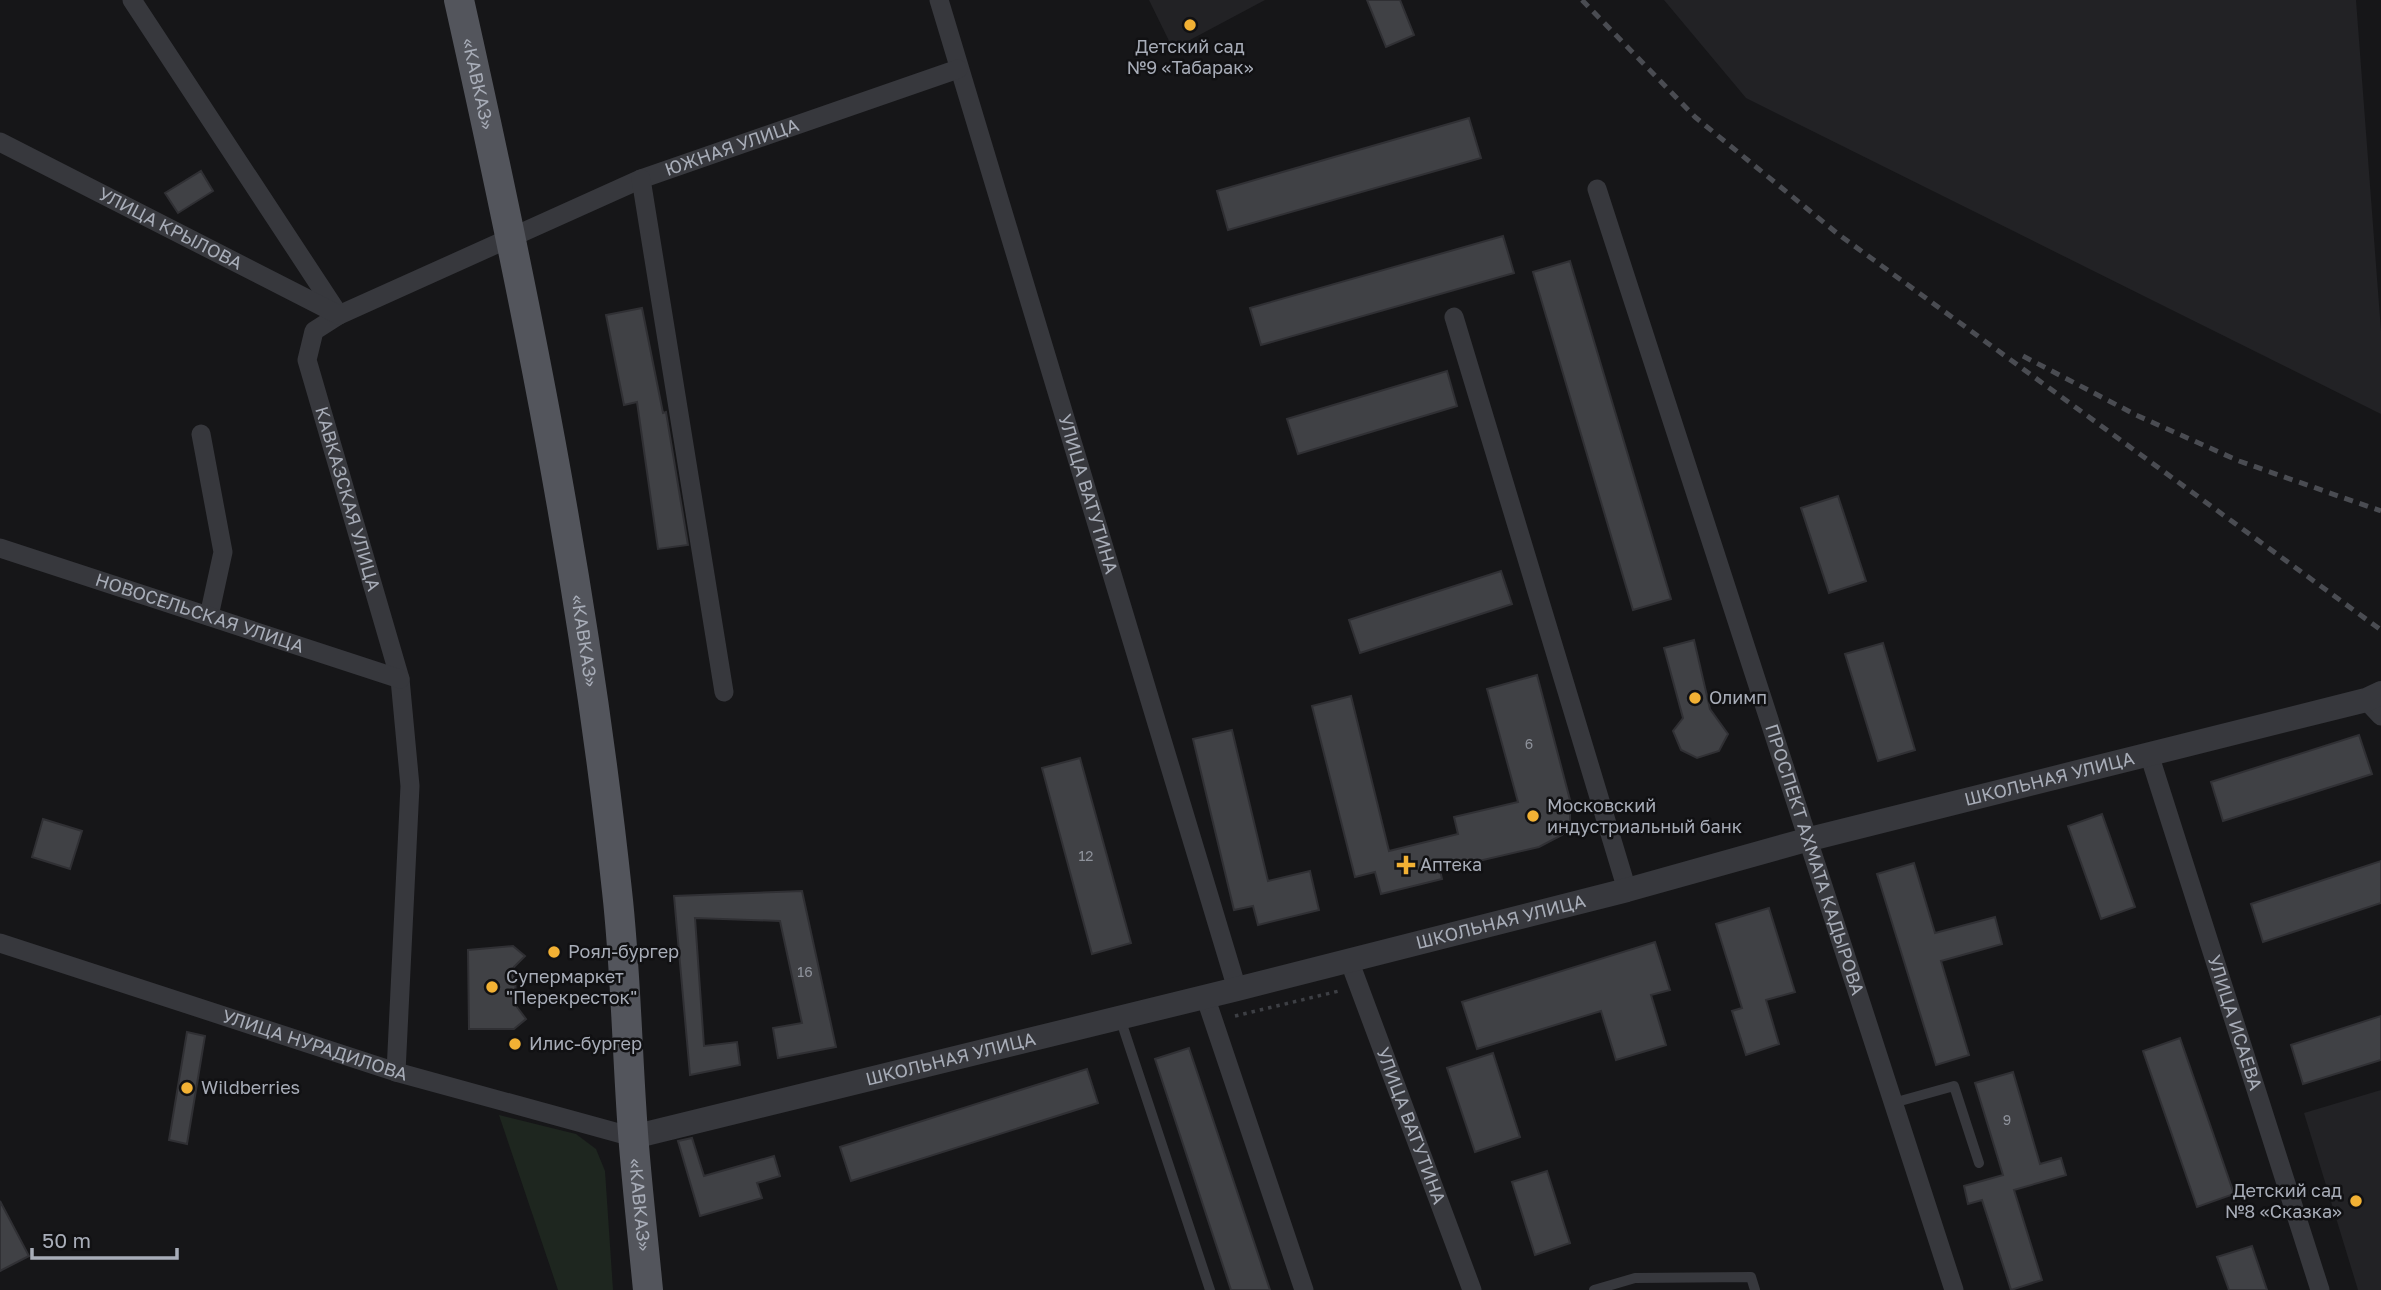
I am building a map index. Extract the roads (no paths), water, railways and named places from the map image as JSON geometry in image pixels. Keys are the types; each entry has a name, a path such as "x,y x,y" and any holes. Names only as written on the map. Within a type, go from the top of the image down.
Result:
{"main road":[{"name":"«КАВКАЗ»","path":"459,0 513,239 552,446 603,782 617,892 633,1137 648,1290"}],"street":[{"path":"132,0 339,315"},
{"name":"УЛИЦА ВАТУТИНА","path":"939,0 1237,989"},
{"name":"ЮЖНАЯ УЛИЦА","path":"513,239 641,179 958,69"},
{"name":"УЛИЦА КРЫЛОВА","path":"0,142 339,315"},
{"path":"641,179 724,692"},
{"name":"ПРОСПЕКТ АХМАТА КАДЫРОВА","path":"1597,189 1954,1290"},
{"name":"КАВКАЗСКАЯ УЛИЦА","path":"396,1072 410,786 401,679 307,360 314,331 339,315 513,239"},
{"path":"1454,317 1627,890"},
{"path":"201,434 223,552 209,616"},
{"name":"НОВОСЕЛЬСКАЯ УЛИЦА","path":"0,548 401,679"},
{"name":"ШКОЛЬНАЯ УЛИЦА","path":"633,1137 1237,989 1627,890 1806,840 2150,754 2376,703"},
{"name":"УЛИЦА ИСАЕВА","path":"2150,754 2320,1290"},
{"name":"УЛИЦА НУРАДИЛОВА","path":"0,943 396,1072 633,1137"},
{"name":"УЛИЦА ВАТУТИНА","path":"1349,960 1472,1290"},
{"path":"1205,996 1304,1290"}],"lane":[{"path":"1120,1017 1210,1290"},
{"path":"1892,1103 1954,1086 1979,1163"},
{"path":"1594,1290 1635,1278 1738,1277 1751,1277 1755,1290"}],"railway":[{"path":"1582,0 1695,117 1838,234 2381,630"},
{"path":"2023,356 2136,415 2239,461 2381,511"}],"place":[{"name":"Детский сад №9 «Табарак»","path":"1190,25"},
{"name":"Олимп","path":"1695,698"},
{"name":"Московский индустриальный банк","path":"1533,816"},
{"name":"Аптека","path":"1406,865"},
{"name":"Роял-бургер","path":"554,952"},
{"name":"Супермаркет \"Перекресток\"","path":"492,987"},
{"name":"Илис-бургер","path":"515,1044"},
{"name":"Wildberries","path":"187,1088"},
{"name":"Детский сад №8 «Сказка»","path":"2356,1201"}]}
